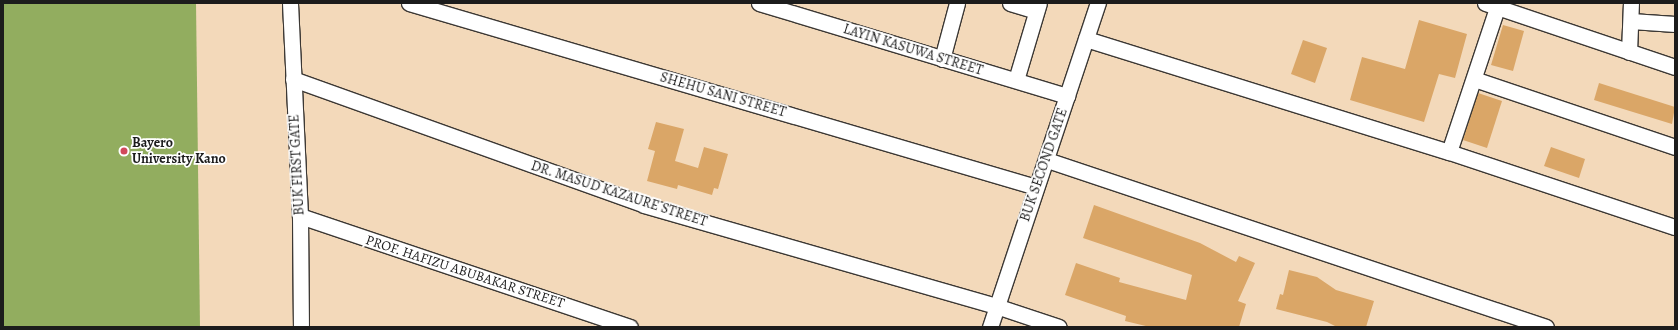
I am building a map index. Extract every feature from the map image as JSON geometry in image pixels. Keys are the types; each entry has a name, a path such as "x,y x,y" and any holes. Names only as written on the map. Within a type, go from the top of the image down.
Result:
{"street":[{"name":"BUK FIRST GATE","path":"290,3 300,216 301,327"},
{"name":"SHEHU SANI STREET","path":"409,3 1036,187"},
{"name":"LAYIN KASUWA STREET","path":"759,3 1067,96"},
{"path":"942,59 957,3"},
{"path":"1010,3 1038,7 1016,80"},
{"name":"BUK SECOND GATE","path":"990,327 1036,187 1047,160 1098,3"},
{"path":"1629,52 1631,3"},
{"path":"1449,152 1474,80 1491,5 1675,67"},
{"path":"1630,21 1675,24"},
{"path":"1086,38 1449,152 1675,227"},
{"name":"DR. MASUD KAZAURE STREET","path":"293,79 644,205 996,306 1059,327"},
{"path":"1474,80 1675,147"},
{"path":"1047,160 1546,327"},
{"name":"PROF. HAFIZU ABUBAKAR STREET","path":"300,216 630,327"}],"green space":[{"name":"Bayero University Kano","path":"3,3 196,3 200,327 3,327"}],"building":[{"path":"1419,20 1467,34 1455,78 1439,74 1424,122 1350,100 1362,57 1405,69"},
{"path":"1503,25 1524,31 1513,71 1491,65"},
{"path":"1303,40 1327,48 1315,83 1291,74"},
{"path":"1599,83 1675,107 1672,124 1594,100"},
{"path":"1478,93 1502,101 1487,148 1463,140"},
{"path":"656,122 684,129 675,161 698,168 704,147 728,154 718,189 714,188 712,195 678,185 677,189 647,181 655,151 648,149"},
{"path":"1551,147 1585,159 1579,178 1544,166"},
{"path":"1094,205 1200,243 1236,262 1239,256 1255,263 1238,301 1246,304 1239,327 1150,327 1125,321 1126,316 1065,295 1076,263 1120,278 1119,282 1186,300 1192,275 1083,238"},
{"path":"1289,270 1317,277 1336,290 1374,301 1366,327 1337,327 1327,322 1276,309 1280,294 1283,295"}],"place":[{"name":"Bayero University Kano","path":"124,151"}]}
